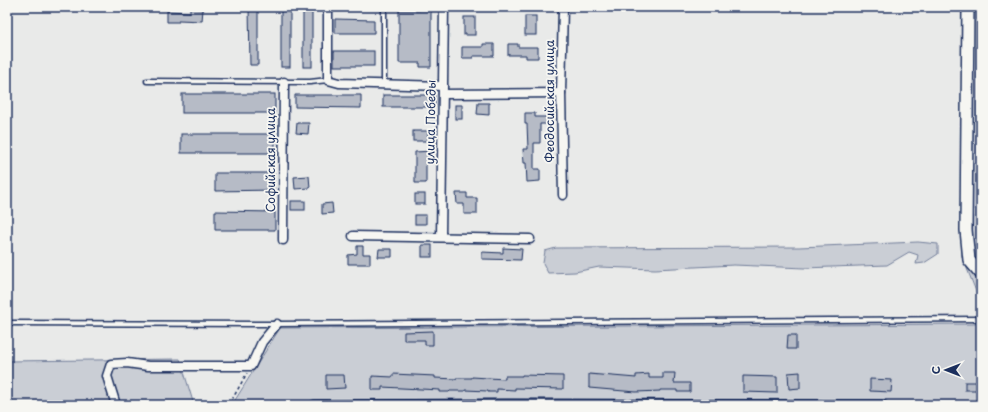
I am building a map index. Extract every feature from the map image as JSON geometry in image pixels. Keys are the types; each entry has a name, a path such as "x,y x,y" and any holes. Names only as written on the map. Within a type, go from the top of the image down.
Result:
{"street":[{"path":"328,7 328,80 339,84 384,85 443,90 561,94"},
{"name":"улица Победы","path":"441,238 444,7"},
{"name":"Феодосийская улица","path":"563,7 561,94 563,195"},
{"path":"968,7 966,230 969,260 981,274"},
{"name":"Софийская улица","path":"283,240 284,82"},
{"path":"353,236 530,239"},
{"path":"116,405 106,376 111,364 127,363 148,366 251,366 262,342 278,324"},
{"path":"314,405 883,405"}],"lane":[{"path":"384,7 384,85"},
{"path":"147,81 310,82 328,80"},
{"path":"7,323 278,324 981,319"}],"path":[{"path":"229,405 251,366"}],"shaded area":[{"path":"963,7 981,7 981,304 962,256"},
{"path":"918,242 938,244 938,254 924,263 916,264 918,255 909,252 887,265 804,268 734,265 655,269 599,267 575,272 548,273 543,263 545,251 556,248 799,247"},
{"path":"981,324 981,405 232,405 280,328"},
{"path":"180,359 194,405 7,405 7,361"}],"building":[{"path":"249,7 258,7 258,65 250,65"},
{"path":"281,7 290,7 290,67 281,67"},
{"path":"303,7 312,7 312,67 303,67"},
{"path":"190,8 203,9 202,21 179,20 179,22 167,22 167,11 190,12"},
{"path":"431,9 431,67 420,67 420,63 399,63 399,10"},
{"path":"525,16 536,16 536,35 525,35"},
{"path":"464,17 475,17 475,35 464,35"},
{"path":"335,19 374,20 374,33 335,33"},
{"path":"483,44 494,44 494,56 473,56 473,58 462,58 462,47 483,47"},
{"path":"508,44 518,44 518,47 538,47 538,58 526,58 526,55 508,55"},
{"path":"334,51 374,51 374,66 334,66"},
{"path":"182,94 275,94 275,113 182,113"},
{"path":"295,95 361,95 361,108 295,107"},
{"path":"383,95 435,95 435,107 383,107"},
{"path":"478,103 489,103 489,115 477,114"},
{"path":"455,105 462,105 462,119 455,119"},
{"path":"525,113 535,113 535,117 550,117 550,124 540,124 540,143 534,143 534,169 540,169 540,181 527,182 526,163 524,163 523,149 528,149"},
{"path":"297,123 309,123 308,134 296,133"},
{"path":"413,131 428,131 428,141 413,141"},
{"path":"181,134 275,134 275,153 181,153"},
{"path":"432,151 433,163 426,163 426,183 415,183 415,152"},
{"path":"215,173 274,173 274,190 215,191"},
{"path":"309,176 310,188 295,189 294,177"},
{"path":"456,193 467,193 467,198 477,198 477,214 464,214 464,204 457,204"},
{"path":"415,194 425,194 425,204 415,204"},
{"path":"291,201 305,201 305,210 291,210"},
{"path":"332,203 333,213 322,214 322,204"},
{"path":"215,211 275,212 275,230 215,230"},
{"path":"415,215 426,215 426,224 415,224"},
{"path":"422,245 432,245 432,257 422,257"},
{"path":"357,246 363,246 363,254 370,254 370,264 348,264 348,255 357,254"},
{"path":"503,248 522,249 521,260 482,259 482,252 503,253"},
{"path":"379,249 392,249 392,257 378,257"},
{"path":"433,331 433,345 425,345 425,340 404,340 404,332"},
{"path":"788,335 796,335 796,349 787,349"},
{"path":"800,372 800,388 789,389 788,373"},
{"path":"663,373 675,373 674,383 690,383 690,392 660,390 636,392 589,388 589,374 636,378 636,375 649,374 649,378 663,378"},
{"path":"393,374 435,376 435,378 456,379 472,377 505,379 505,376 522,375 563,376 563,389 515,388 515,390 497,389 497,392 465,390 440,392 440,390 382,387 382,390 372,390 372,376 393,377"},
{"path":"326,375 344,375 345,388 326,389"},
{"path":"743,376 777,377 777,393 743,392"},
{"path":"870,379 892,380 891,392 870,391"},
{"path":"965,382 978,382 978,390 965,390"}]}
